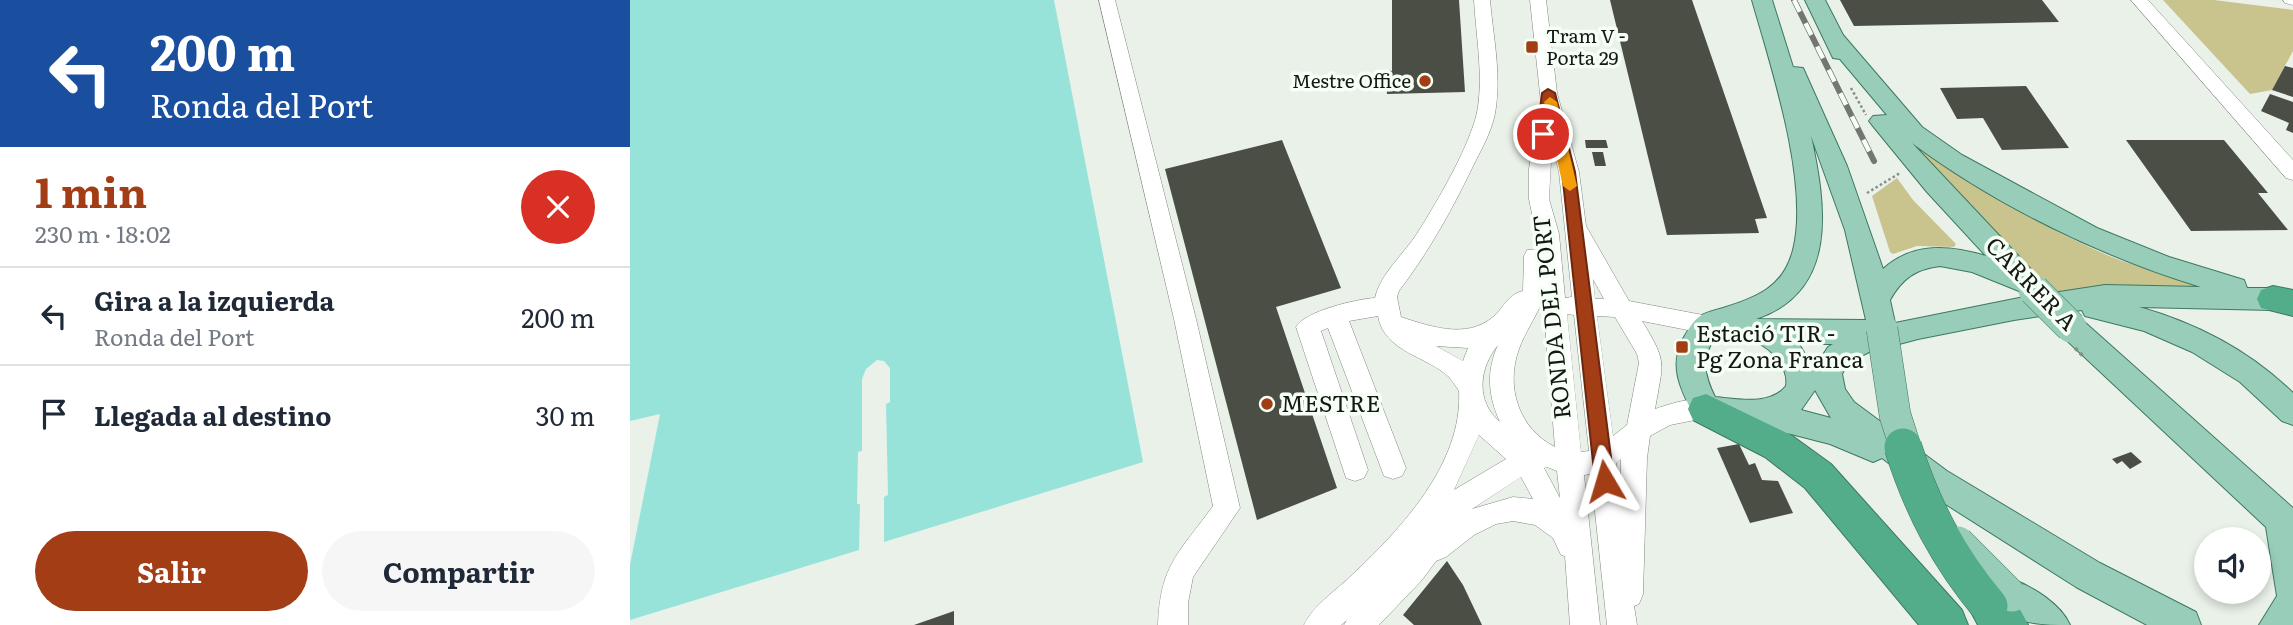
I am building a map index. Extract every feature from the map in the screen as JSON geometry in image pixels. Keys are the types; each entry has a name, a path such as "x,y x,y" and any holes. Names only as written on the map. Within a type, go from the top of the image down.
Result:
{"highway":[{"path":"1706,409 1778,446 1818,476 1947,625"},
{"path":"1903,447 1916,490 1942,546 2003,609"}],"main road":[{"path":"1762,0 1848,196 1877,299 1895,417 1903,447"},
{"path":"1762,0 1787,88 1806,179 1808,239 1803,264 1783,294 1758,309 1708,325 1688,358 1692,379 1706,409 1784,417 1842,435 1936,481"},
{"name":"CARRER A","path":"1815,0 1833,37 1883,122 1936,186 2037,297 2287,525"},
{"path":"1833,37 1914,132 1953,161 2088,235 2161,265 2283,301"},
{"path":"1877,299 1885,281 1904,264 1932,256 1984,264 2037,297 2144,318 2181,333 2247,372 2293,412"},
{"path":"2183,625 2088,575 1936,481 1849,417 1836,403 1827,382 1831,363 1838,355 1861,343 2037,297 2133,295 2283,301"},
{"path":"1708,325 1764,333 1806,335 1918,328"},
{"path":"1754,412 1786,405 1801,391 1803,383 1800,365 1794,356 1779,341 1764,333"},
{"path":"2287,525 2293,593"},
{"path":"2277,625 2284,619 2293,600"},
{"path":"2003,609 2052,625"}],"street":[{"path":"1107,0 1185,319 1227,508 1180,567 1172,596 1173,625"},
{"path":"1482,0 1488,77 1487,108 1474,147 1439,216 1389,288 1386,297 1389,316 1412,345 1457,369 1483,423 1549,461"},
{"name":"RONDA DEL PORT","path":"1538,0 1548,93 1569,172 1622,625"},
{"path":"2139,0 2293,173"},
{"name":"RONDA DEL PORT","path":"1548,93 1539,169 1539,199 1548,234 1553,306 1549,461 1581,590 1585,625"},
{"path":"1539,199 1536,281 1527,315 1504,359 1501,375 1503,399 1522,438 1549,461 1581,590"},
{"path":"1573,214 1593,257 1649,353 1651,363 1634,458 1628,625"},
{"path":"1593,257 1625,293 1667,317"},
{"path":"1319,625 1374,573 1448,478 1469,436 1470,375 1477,353 1515,310 1525,292 1535,259"},
{"path":"1355,470 1308,327 1335,314 1371,307 1444,340 1473,339 1553,306 1624,309 1708,325"},
{"path":"1335,314 1393,468"},
{"path":"1412,571 1463,499 1481,485 1549,461 1585,463 1602,457 1640,430 1670,414 1706,409"},
{"path":"1359,625 1412,571 1460,528 1496,511 1523,508 1536,511 1566,536"}],"path":[{"path":"1867,193 1900,173"}],"shaded area":[{"path":"2163,0 2214,0 2293,10 2293,51 2272,90 2250,94"},
{"path":"1897,128 1944,164 1993,196 2071,239 2110,256 2201,285 2204,290 2059,293 2030,272"},
{"path":"1897,178 1913,200 1956,244 1954,247 1917,246 1893,254 1890,252 1872,196"}],"water":[{"path":"630,0 1054,0 1143,462 884,542 884,497 888,495 886,404 890,402 890,368 884,361 877,360 866,369 862,379 862,451 858,452 857,504 860,504 859,550 630,620 630,565 660,414 630,421"}],"building":[{"path":"1392,0 1459,0 1465,92 1387,94 1386,70 1392,71"},
{"path":"1610,0 1692,0 1767,218 1755,219 1759,233 1667,235"},
{"path":"1840,0 2042,0 2059,22 1854,26"},
{"path":"2285,66 2293,68 2293,97 2272,90"},
{"path":"2026,86 2069,148 2002,150 1983,118 1957,119 1940,88"},
{"path":"2270,94 2293,102 2293,133 2286,130 2289,123 2261,111"},
{"name":"MESTRE","path":"1282,140 1341,288 1276,307 1337,488 1257,520 1165,169"},
{"path":"1585,140 1606,140 1608,148 1586,148"},
{"path":"2126,140 2224,140 2268,193 2258,193 2288,230 2191,231"},
{"path":"1592,152 1603,152 1606,166 1595,166"},
{"path":"1739,444 1749,465 1755,463 1762,480 1778,481 1793,513 1750,523 1717,448"},
{"path":"2131,452 2142,462 2130,469 2122,461 2117,464 2112,459"},
{"path":"1447,561 1463,585 1482,625 1414,625 1403,615"},
{"path":"954,611 954,625 914,625"}],"railway":[{"path":"1794,0 1874,161"}],"slow traffic":[{"path":"1550,102 1569,172 1570,186"}],"place":[{"name":"Tram V - Porta 29","path":"1532,47"},
{"name":"Mestre Office","path":"1425,81"},
{"name":"Estació TIR - Pg Zona Franca","path":"1682,347"},
{"name":"MESTRE","path":"1267,404"}],"route":[{"path":"1543,134 1548,93 1569,172 1605,481"}]}
